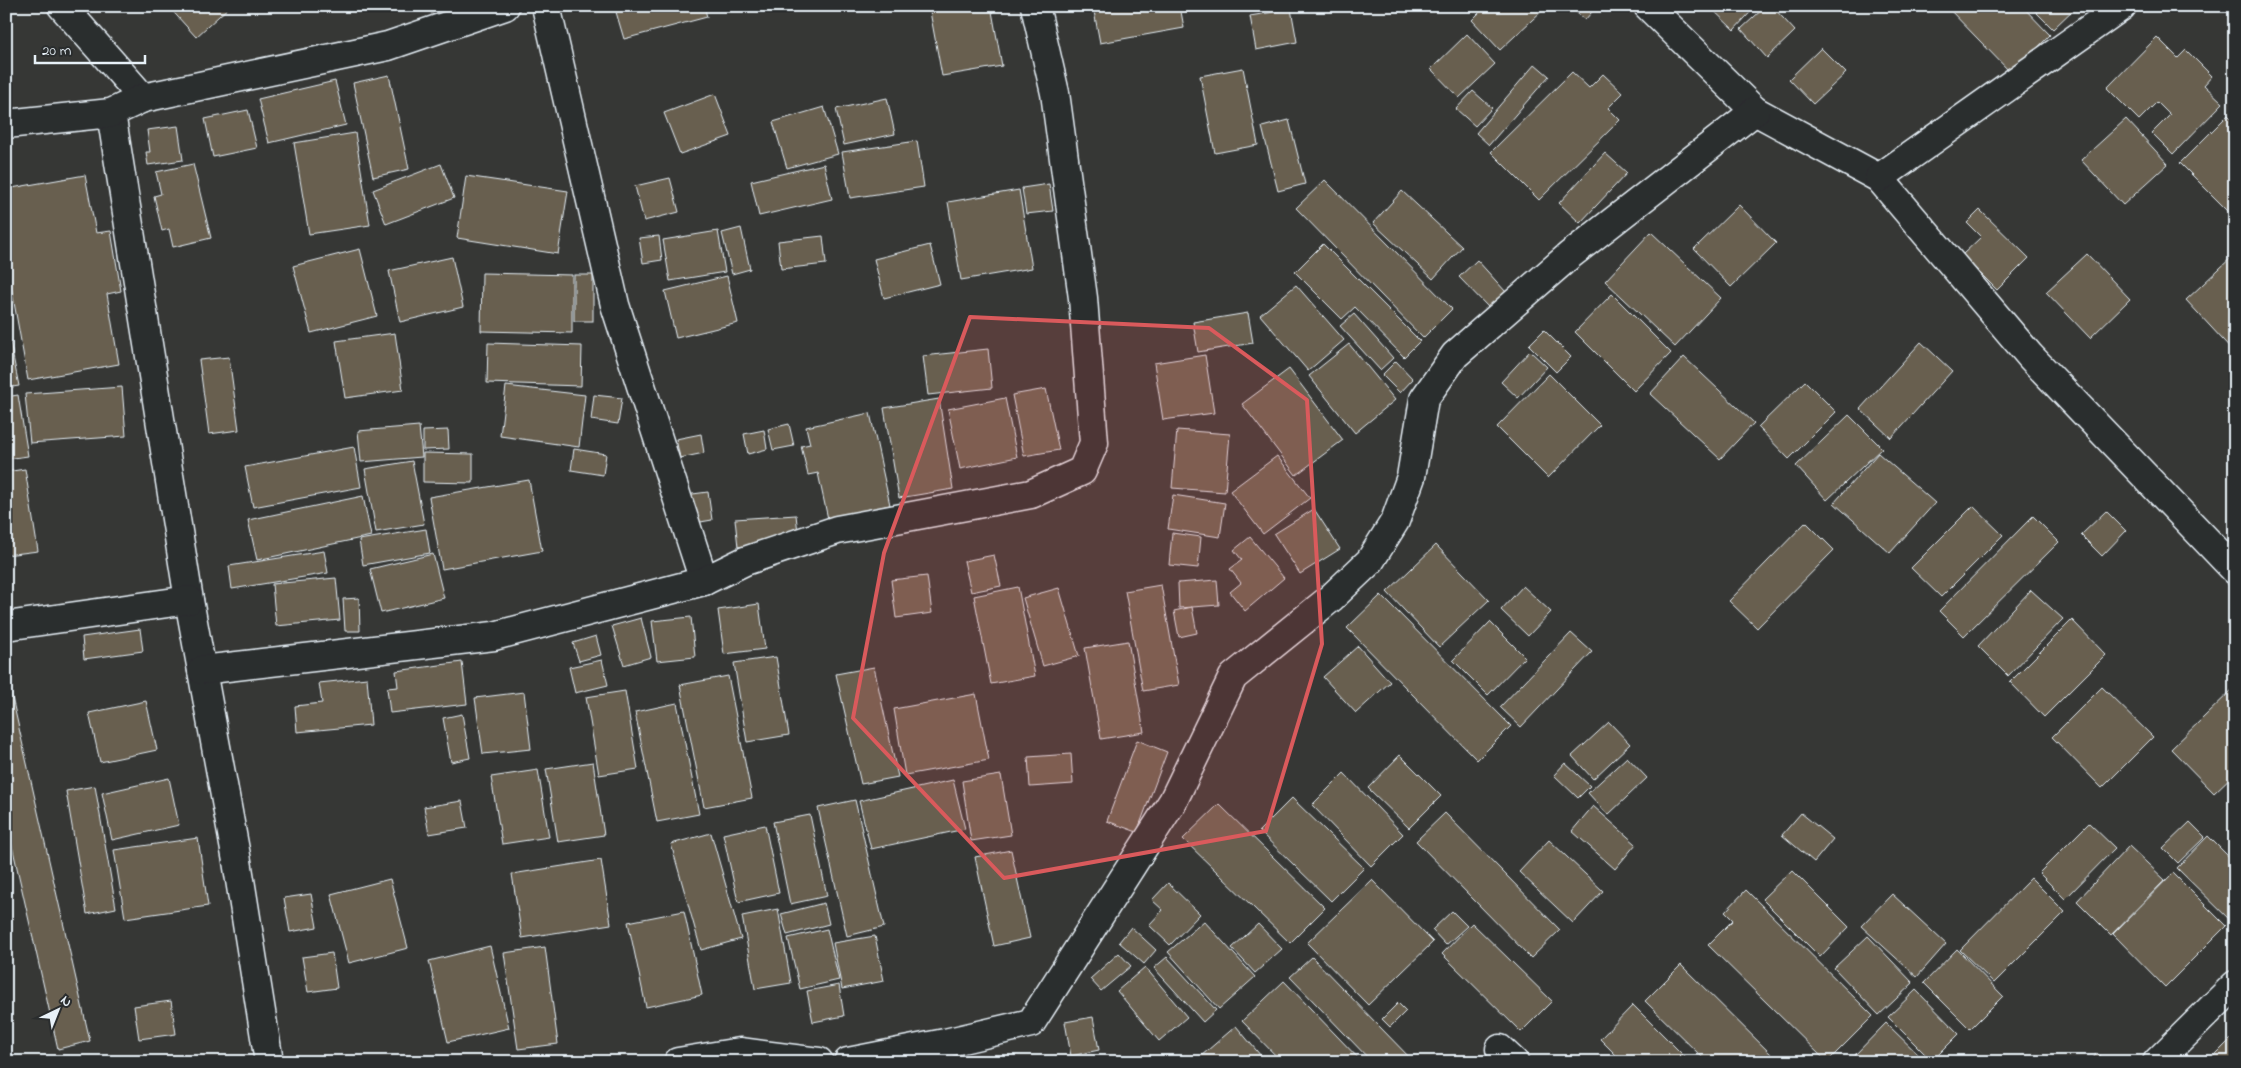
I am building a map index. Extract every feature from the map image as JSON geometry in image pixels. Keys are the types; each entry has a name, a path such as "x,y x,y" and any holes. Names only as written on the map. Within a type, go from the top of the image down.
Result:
{"street":[{"path":"62,6 142,98"},
{"path":"6,124 111,113 142,98 388,46 504,6"},
{"path":"546,6 615,305 704,581"},
{"path":"202,670 494,636 704,581 746,561 837,530 1031,494 1082,471 1094,443 1084,308 1055,93 1035,6"},
{"path":"1648,6 1755,111 1879,178 2030,356 2235,570"},
{"path":"1879,178 2122,6"},
{"path":"848,1062 945,1043 1031,1023 1174,800 1233,677 1331,598 1370,561 1395,521 1411,477 1424,399 1455,355 1570,255 1755,111"},
{"path":"111,113 189,600 237,861 269,1062"},
{"path":"6,626 189,600"},
{"path":"2157,1062 2235,985"},
{"path":"678,1062 741,1057 819,1062"}],"highlighted area":[{"path":"970,317 1209,328 1307,400 1322,644 1266,831 1004,878 853,718 884,553"}],"building":[{"path":"168,6 230,6 196,37"},
{"path":"425,6 442,6 432,14"},
{"path":"639,6 704,6 707,17 624,39 616,12"},
{"path":"929,6 991,6 1002,66 942,76"},
{"path":"1093,6 1180,6 1184,28 1100,43"},
{"path":"1486,6 1547,6 1500,50 1472,20"},
{"path":"1569,6 1597,6 1585,20"},
{"path":"1709,6 1756,6 1734,30"},
{"path":"1766,6 1772,6 1795,31 1767,58 1741,29"},
{"path":"1946,6 2022,6 2050,35 2012,74"},
{"path":"2030,6 2077,6 2053,29"},
{"path":"1291,9 1297,42 1256,50 1250,16"},
{"path":"1467,34 1495,64 1459,98 1431,69"},
{"path":"2157,37 2178,58 2186,50 2212,76 2204,85 2223,103 2173,154 2152,133 2170,115 2157,102 2139,120 2107,88"},
{"path":"1821,48 1846,73 1813,104 1789,79"},
{"path":"1535,64 1549,76 1489,145 1476,133"},
{"path":"1243,68 1258,145 1215,153 1200,76"},
{"path":"1572,72 1589,88 1603,74 1623,93 1608,108 1620,120 1539,200 1491,152"},
{"path":"389,75 409,169 373,177 353,83"},
{"path":"335,81 346,125 269,143 258,99"},
{"path":"1473,91 1492,108 1475,126 1456,109"},
{"path":"715,94 731,136 680,154 664,113"},
{"path":"887,98 895,134 844,145 836,109"},
{"path":"824,107 838,154 787,168 773,122"},
{"path":"248,110 257,148 213,157 205,119"},
{"path":"2228,115 2235,122 2235,218 2180,163"},
{"path":"2126,119 2168,164 2123,205 2081,160"},
{"path":"1289,120 1305,184 1278,191 1262,127"},
{"path":"178,126 183,160 148,165 146,152 150,152 147,130"},
{"path":"355,133 370,225 309,234 294,143"},
{"path":"917,141 924,187 850,198 842,152"},
{"path":"1605,153 1627,173 1580,223 1559,203"},
{"path":"193,164 211,238 173,247 169,229 162,231 154,196 161,194 156,172"},
{"path":"441,164 454,198 386,224 373,190"},
{"path":"824,164 832,199 759,216 751,181"},
{"path":"85,175 96,233 111,231 121,291 107,294 119,364 28,380 6,258 6,189"},
{"path":"466,176 568,191 558,254 457,238"},
{"path":"670,178 679,212 644,221 635,186"},
{"path":"1325,180 1452,309 1423,338 1296,208"},
{"path":"1049,184 1053,211 1026,214 1022,188"},
{"path":"1019,190 1032,268 961,280 948,202"},
{"path":"1402,191 1462,247 1433,279 1373,223"},
{"path":"1739,205 1776,243 1731,287 1694,249"},
{"path":"1980,210 2029,258 1997,290 1962,255 1981,237 1967,223"},
{"path":"741,228 750,269 732,274 722,233"},
{"path":"718,231 725,272 670,281 663,240"},
{"path":"1651,232 1721,298 1675,347 1605,281"},
{"path":"659,236 662,260 643,263 639,238"},
{"path":"823,236 826,264 781,269 778,241"},
{"path":"1323,244 1420,341 1404,357 1355,307 1342,319 1295,272"},
{"path":"930,245 940,284 884,298 874,259"},
{"path":"360,249 377,316 311,333 293,266"},
{"path":"2087,254 2130,299 2090,338 2046,292"},
{"path":"2235,254 2235,353 2186,300"},
{"path":"452,257 463,307 400,322 389,271"},
{"path":"1477,260 1506,292 1489,308 1459,277"},
{"path":"482,273 572,275 572,333 481,331"},
{"path":"574,275 593,275 593,321 574,321"},
{"path":"727,276 738,323 676,338 665,291"},
{"path":"1296,285 1344,340 1308,371 1260,315"},
{"path":"1612,294 1671,353 1634,391 1575,332"},
{"path":"1248,313 1253,343 1198,352 1193,322"},
{"path":"1354,314 1393,358 1380,370 1340,326"},
{"path":"6,322 19,386 6,388"},
{"path":"1544,330 1571,357 1556,372 1529,345"},
{"path":"395,333 403,390 345,398 336,341"},
{"path":"1921,342 1952,371 1891,438 1860,409"},
{"path":"488,343 582,346 581,386 487,383"},
{"path":"1349,344 1395,400 1355,433 1309,376"},
{"path":"988,349 992,388 928,395 923,356"},
{"path":"1530,351 1547,367 1518,398 1501,382"},
{"path":"1205,355 1214,413 1163,420 1154,363"},
{"path":"229,357 239,430 209,434 199,360"},
{"path":"1684,357 1754,423 1720,459 1650,394"},
{"path":"1396,361 1413,379 1400,393 1382,375"},
{"path":"1289,369 1343,440 1296,475 1242,404"},
{"path":"1549,374 1600,425 1548,478 1497,427"},
{"path":"1805,381 1836,412 1789,459 1758,427"},
{"path":"506,386 585,395 579,447 500,436"},
{"path":"122,387 126,436 30,443 25,394"},
{"path":"1046,389 1059,450 1024,456 1012,395"},
{"path":"18,395 28,456 6,459 6,397"},
{"path":"594,395 622,398 618,424 591,420"},
{"path":"1005,398 1017,457 960,469 948,409"},
{"path":"939,399 953,489 899,498 884,408"},
{"path":"870,413 890,505 828,519 818,473 808,475 801,446 810,444 806,427"},
{"path":"1849,415 1882,448 1827,500 1796,466"},
{"path":"789,424 794,446 773,450 768,429"},
{"path":"419,426 422,457 361,462 358,431"},
{"path":"448,430 449,449 423,450 423,431"},
{"path":"764,430 767,449 748,454 744,434"},
{"path":"1177,430 1230,434 1225,492 1172,488"},
{"path":"701,434 704,453 680,458 676,439"},
{"path":"354,447 361,487 253,507 245,467"},
{"path":"574,449 606,454 603,475 571,470"},
{"path":"423,453 473,454 473,483 423,482"},
{"path":"1878,453 1935,503 1890,553 1834,503"},
{"path":"1277,456 1310,498 1263,534 1230,491"},
{"path":"412,461 424,524 376,532 365,469"},
{"path":"25,469 38,551 6,555 6,472"},
{"path":"529,480 542,551 442,569 429,497"},
{"path":"708,492 712,520 689,524 685,495"},
{"path":"1173,495 1225,503 1220,537 1168,529"},
{"path":"363,496 371,536 257,560 248,520"},
{"path":"1973,506 2003,535 1941,597 1911,568"},
{"path":"1314,509 1340,549 1300,574 1274,534"},
{"path":"2106,511 2126,531 2102,556 2081,535"},
{"path":"796,515 799,542 738,547 735,519"},
{"path":"2033,516 2059,542 1964,636 1939,611"},
{"path":"1806,522 1834,550 1757,628 1729,601"},
{"path":"426,529 430,553 363,565 359,540"},
{"path":"1172,533 1201,537 1198,568 1169,565"},
{"path":"1250,537 1284,578 1245,611 1230,592 1241,583 1230,569 1242,560 1234,550"},
{"path":"1436,545 1489,600 1439,647 1387,592"},
{"path":"324,551 328,573 232,589 229,566"},
{"path":"433,554 444,598 381,613 370,569"},
{"path":"994,555 1001,586 971,592 964,561"},
{"path":"927,576 932,613 896,618 891,580"},
{"path":"336,578 340,620 276,626 272,584"},
{"path":"1217,580 1219,605 1179,608 1178,583"},
{"path":"1161,585 1179,685 1143,691 1125,591"},
{"path":"1523,586 1551,612 1528,636 1501,610"},
{"path":"1018,587 1035,676 991,684 974,596"},
{"path":"1059,588 1079,656 1043,666 1023,598"},
{"path":"2031,590 2063,619 2008,676 1978,646"},
{"path":"1381,595 1511,726 1477,760 1347,628"},
{"path":"359,598 360,631 345,631 343,599"},
{"path":"759,604 765,649 724,654 718,610"},
{"path":"1192,607 1197,633 1179,637 1174,611"},
{"path":"691,617 695,657 657,661 652,621"},
{"path":"641,618 651,657 624,665 612,626"},
{"path":"2072,620 2106,655 2044,717 2010,682"},
{"path":"1490,622 1525,657 1488,695 1453,660"},
{"path":"140,629 143,651 84,659 82,637"},
{"path":"1571,633 1592,652 1521,727 1500,707"},
{"path":"596,636 601,655 579,661 573,643"},
{"path":"1128,641 1144,732 1101,739 1085,648"},
{"path":"1358,646 1390,682 1356,713 1323,677"},
{"path":"776,657 789,735 747,742 734,663"},
{"path":"602,660 608,685 575,693 569,667"},
{"path":"462,662 467,704 390,713 387,688 398,687 396,671"},
{"path":"874,667 898,777 861,784 836,674"},
{"path":"6,671 90,1041 58,1049 6,819"},
{"path":"728,676 752,798 704,807 680,685"},
{"path":"367,678 371,725 297,732 295,706 322,703 319,683"},
{"path":"2102,687 2153,737 2102,788 2052,737"},
{"path":"2235,687 2235,773 2214,793 2171,749"},
{"path":"625,691 638,769 599,775 586,697"},
{"path":"524,692 531,749 483,754 475,698"},
{"path":"976,694 989,760 905,775 894,709"},
{"path":"146,701 157,750 100,762 89,713"},
{"path":"677,703 699,814 657,822 635,712"},
{"path":"462,714 470,758 451,762 443,718"},
{"path":"1609,722 1630,744 1593,779 1572,756"},
{"path":"1137,740 1167,752 1137,832 1107,821"},
{"path":"1071,754 1073,784 1030,787 1028,757"},
{"path":"1400,755 1441,796 1409,828 1368,788"},
{"path":"1627,757 1647,778 1608,815 1588,793"},
{"path":"593,762 604,835 558,842 546,769"},
{"path":"1565,763 1590,786 1578,798 1554,775"},
{"path":"538,770 549,837 502,844 491,777"},
{"path":"1344,773 1403,834 1371,866 1312,805"},
{"path":"1001,775 1011,835 971,841 962,781"},
{"path":"169,778 179,825 112,840 102,793"},
{"path":"953,780 965,829 871,849 859,801"},
{"path":"95,786 116,908 87,914 66,791"},
{"path":"1292,798 1364,868 1331,901 1259,831"},
{"path":"855,800 884,927 847,936 818,808"},
{"path":"462,801 467,828 429,834 424,807"},
{"path":"1219,804 1325,908 1290,943 1183,839"},
{"path":"1593,806 1636,844 1615,869 1572,831"},
{"path":"1445,813 1560,930 1531,958 1416,841"},
{"path":"1801,813 1833,839 1814,862 1782,835"},
{"path":"810,815 827,896 790,904 773,822"},
{"path":"2190,822 2205,837 2178,863 2163,848"},
{"path":"2089,823 2115,848 2065,899 2039,873"},
{"path":"765,825 779,893 738,902 723,834"},
{"path":"711,833 741,939 701,950 671,844"},
{"path":"2208,836 2235,863 2235,925 2177,868"},
{"path":"198,838 208,906 125,918 114,850"},
{"path":"1549,840 1603,891 1573,923 1519,872"},
{"path":"2129,846 2165,880 2111,935 2077,901"},
{"path":"1011,850 1030,938 994,946 975,857"},
{"path":"601,860 611,924 522,938 512,874"},
{"path":"1792,870 1849,927 1820,957 1762,899"},
{"path":"2173,873 2226,926 2165,987 2113,934"},
{"path":"2031,878 2065,912 1994,983 1960,950"},
{"path":"390,879 408,948 349,963 331,894"},
{"path":"1372,880 1433,942 1368,1005 1307,943"},
{"path":"1168,883 1200,914 1170,945 1149,925 1163,910 1152,900"},
{"path":"1746,890 1873,1016 1827,1062 1708,945 1733,920 1725,912"},
{"path":"311,894 317,927 290,932 284,898"},
{"path":"1892,894 1946,944 1917,977 1861,926"},
{"path":"6,900 11,927 6,928"},
{"path":"824,903 829,924 787,935 781,914"},
{"path":"778,909 791,983 755,989 742,916"},
{"path":"684,911 702,995 646,1007 628,922"},
{"path":"1452,911 1467,926 1446,945 1432,930"},
{"path":"1204,921 1255,977 1219,1009 1168,952"},
{"path":"1472,923 1552,1001 1521,1032 1442,954"},
{"path":"1258,924 1282,949 1255,973 1232,948"},
{"path":"1131,927 1156,950 1144,964 1119,942"},
{"path":"827,929 839,980 800,989 788,938"},
{"path":"875,936 884,981 842,989 833,943"},
{"path":"1868,936 1913,983 1879,1015 1834,968"},
{"path":"490,946 509,1028 448,1042 429,961"},
{"path":"545,947 558,1044 518,1049 504,953"},
{"path":"1957,949 2003,996 1970,1029 1924,983"},
{"path":"332,953 337,988 308,992 302,957"},
{"path":"1119,953 1131,966 1101,991 1090,979"},
{"path":"1167,957 1216,1010 1203,1022 1154,968"},
{"path":"1312,957 1414,1062 1372,1062 1290,977"},
{"path":"1681,965 1779,1062 1707,1062 1645,1001"},
{"path":"1145,967 1187,1017 1159,1041 1117,991"},
{"path":"1284,981 1362,1062 1282,1062 1242,1021"},
{"path":"839,985 844,1016 813,1022 807,991"},
{"path":"1916,990 1959,1034 1932,1061 1888,1017"},
{"path":"171,1001 176,1034 139,1039 134,1006"},
{"path":"1398,1003 1406,1011 1390,1027 1382,1019"},
{"path":"1633,1005 1690,1062 1623,1062 1600,1039"},
{"path":"1093,1017 1099,1050 1071,1056 1065,1022"},
{"path":"1886,1023 1926,1062 1856,1062 1852,1058"},
{"path":"1236,1026 1266,1062 1194,1062"},
{"path":"2235,1035 2235,1062 2208,1062"},
{"path":"2097,1053 2106,1062 2090,1062"}]}
